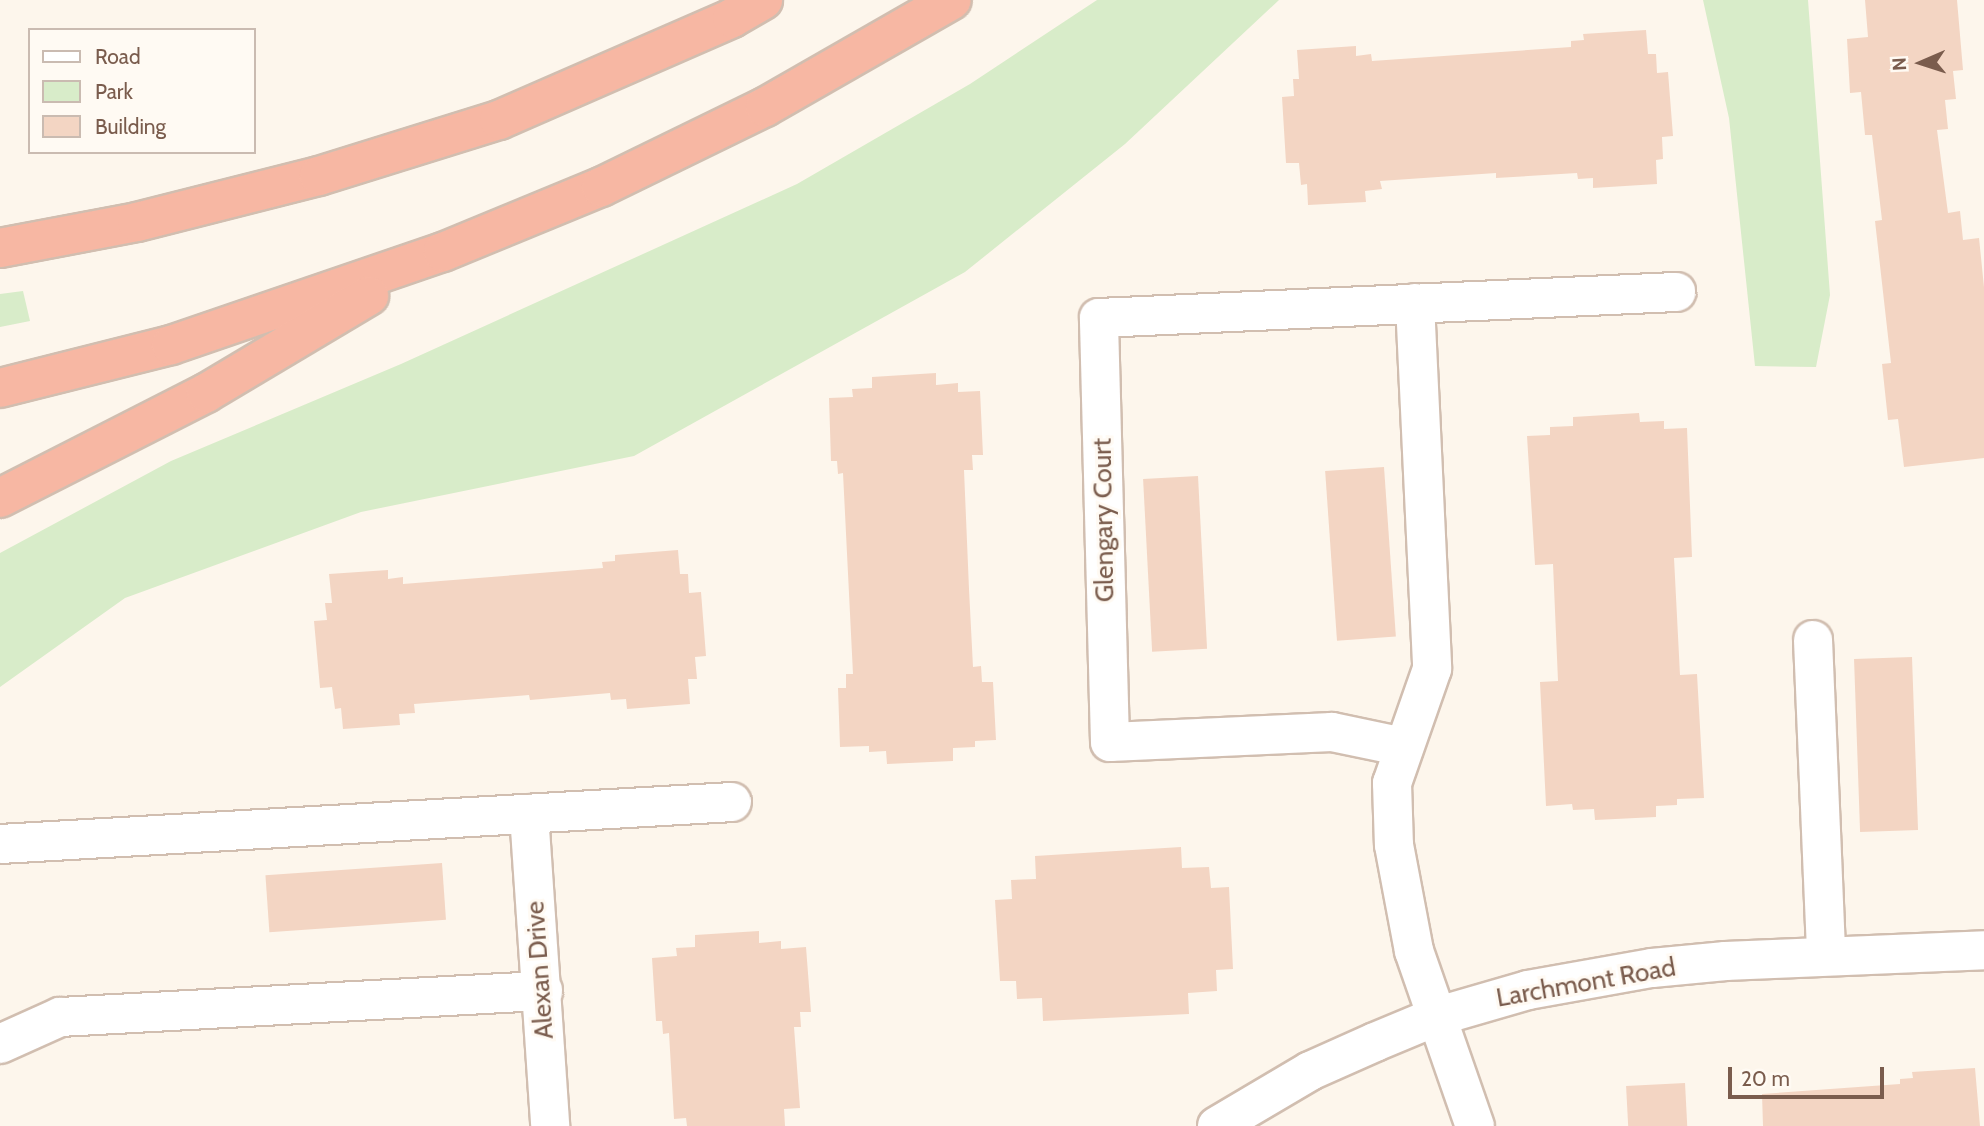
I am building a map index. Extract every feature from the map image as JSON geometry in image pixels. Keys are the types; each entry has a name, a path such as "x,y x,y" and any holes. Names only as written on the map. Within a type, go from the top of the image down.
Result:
{"highway":[{"path":"0,248 137,222 267,189 499,120 732,18 763,0"},
{"path":"0,388 171,345 443,252 601,187 765,107 952,0"},
{"path":"0,498 206,393 443,252"}],"street":[{"name":"Glengary Court","path":"1404,747 1332,732 1110,743 1099,318 1676,292"},
{"path":"1415,303 1432,669 1392,783 1394,845 1414,950 1475,1126"},
{"path":"1812,640 1826,956"},
{"path":"0,844 732,802"},
{"name":"Alexan Drive","path":"529,814 543,990 550,1126"},
{"name":"Larchmont Road","path":"1217,1126 1310,1072 1436,1017 1528,990 1615,974 1726,961 1984,950"},
{"path":"0,1044 60,1017 543,990"}],"green space":[{"path":"1097,0 1279,0 1125,144 965,272 634,456 361,512 125,598 0,687 0,553 171,461 401,364 797,184 970,84"},
{"path":"1703,0 1808,0 1830,295 1816,367 1755,366 1729,118"},
{"path":"23,291 30,321 0,327 0,294"}],"building":[{"path":"1865,0 1957,0 1963,70 1953,71 1956,99 1945,100 1948,129 1937,130 1948,213 1960,211 1963,240 1979,238 1984,287 1984,458 1904,467 1898,419 1888,420 1882,364 1891,363 1875,221 1882,220 1872,135 1865,135 1861,92 1850,93 1847,39 1868,37"},
{"path":"1646,30 1648,54 1656,54 1657,73 1668,72 1673,136 1662,137 1663,159 1656,160 1657,184 1593,188 1593,178 1578,179 1577,173 1496,178 1496,173 1380,181 1382,189 1365,191 1366,202 1308,205 1307,184 1301,185 1299,163 1286,163 1282,97 1294,96 1293,79 1299,79 1297,50 1356,46 1356,56 1371,54 1372,61 1571,47 1571,41 1584,40 1583,34"},
{"path":"936,373 936,385 958,383 958,392 980,391 983,455 972,455 973,470 964,470 969,589 973,667 981,666 982,682 993,682 996,740 975,741 975,747 953,748 953,761 887,764 886,751 869,752 869,746 840,747 838,688 846,688 846,674 853,674 843,473 838,474 837,461 831,461 829,398 853,397 852,389 872,388 872,377"},
{"path":"1639,413 1640,422 1664,421 1664,429 1687,428 1692,557 1674,558 1680,675 1697,674 1704,798 1677,799 1677,805 1656,806 1656,817 1595,820 1594,809 1573,810 1572,804 1546,806 1540,682 1558,681 1553,564 1535,565 1527,436 1550,435 1550,427 1573,426 1573,417"},
{"path":"1384,467 1396,637 1337,641 1325,471"},
{"path":"1198,476 1207,649 1152,652 1143,479"},
{"path":"678,550 680,574 688,574 689,593 701,592 706,656 695,657 697,679 688,679 690,704 627,709 626,699 611,700 610,693 530,700 529,695 414,704 415,713 399,714 400,725 343,729 341,708 335,709 332,687 320,688 314,621 327,620 325,603 332,603 329,574 388,570 388,579 403,577 403,584 603,568 602,562 615,561 615,555"},
{"path":"1912,657 1918,830 1860,832 1854,659"},
{"path":"1181,847 1182,868 1209,867 1211,888 1229,887 1233,969 1216,970 1217,991 1188,993 1189,1014 1043,1021 1042,998 1017,999 1016,981 1000,981 995,900 1012,899 1011,880 1036,879 1035,856"},
{"path":"442,863 446,920 269,932 265,875"},
{"path":"759,931 759,943 781,941 781,949 806,947 811,1012 800,1012 801,1027 794,1027 800,1108 784,1109 785,1126 687,1126 686,1118 674,1119 669,1033 663,1034 662,1021 656,1021 652,958 677,956 676,948 695,947 695,935"},
{"path":"1975,1068 1980,1126 1763,1126 1762,1094 1900,1084 1900,1079 1913,1078 1912,1072"},
{"path":"1685,1083 1687,1126 1628,1126 1626,1086"}]}
